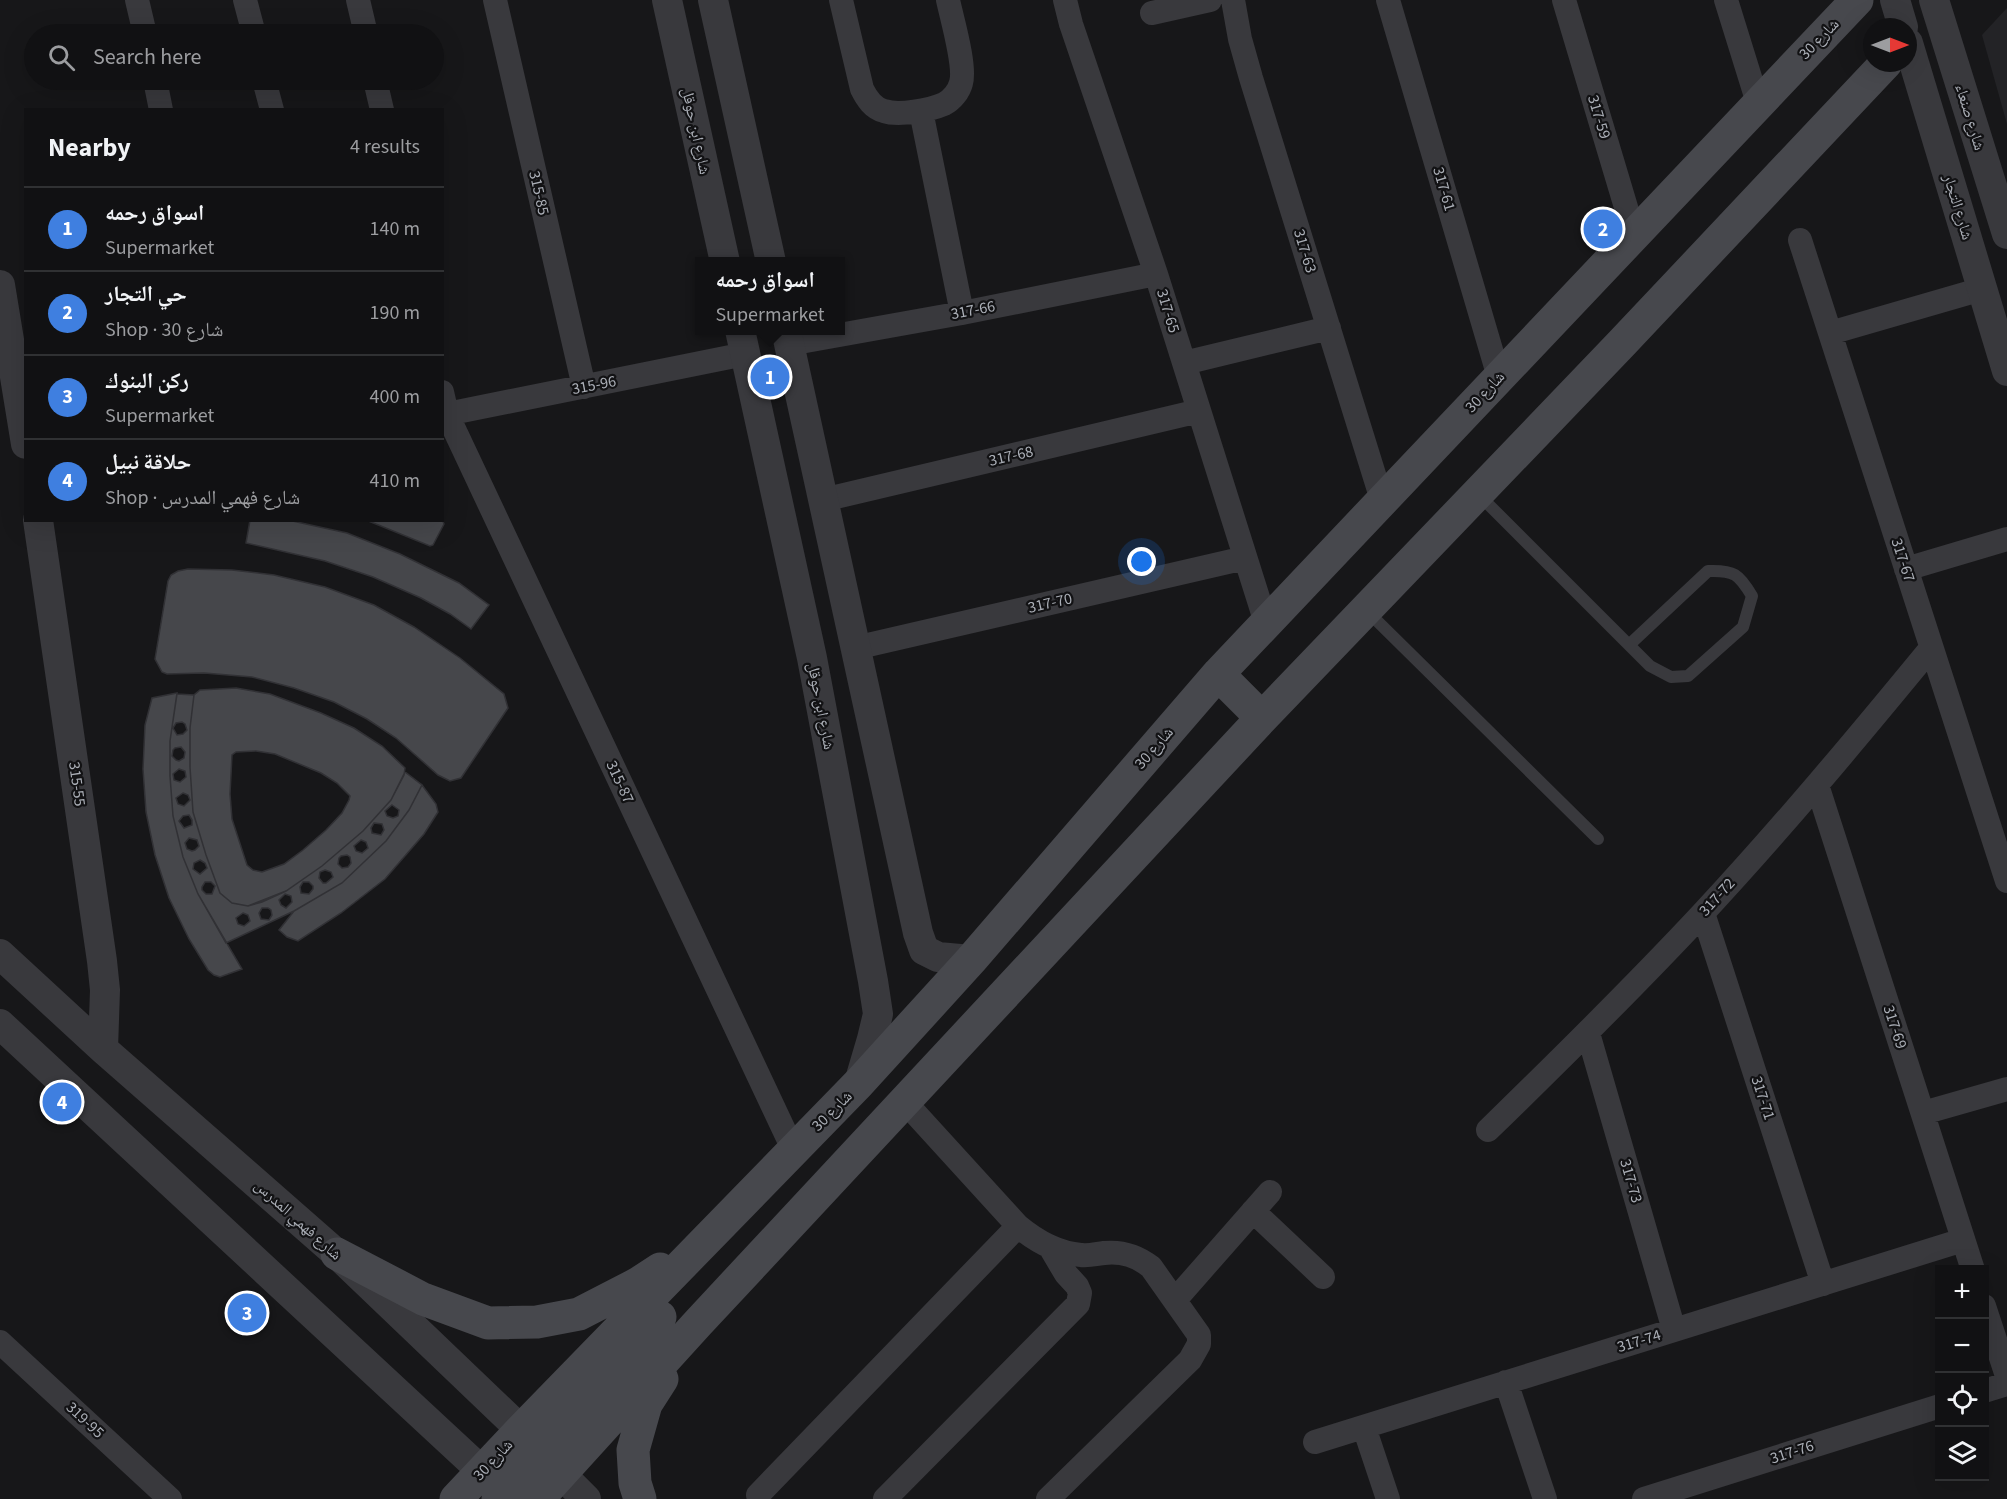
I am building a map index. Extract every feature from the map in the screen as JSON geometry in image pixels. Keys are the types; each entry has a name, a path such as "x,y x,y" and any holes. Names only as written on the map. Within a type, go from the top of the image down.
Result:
{"main road":[{"name":"شارع 30","path":"538,1499 542,1452 711,1234 859,1083 970,960 1218,674 1857,0"},
{"name":"شارع 30","path":"456,1499 504,1492 516,1465 542,1452 698,1323 1262,718 1478,494 1877,72"},
{"path":"1218,674 1262,718"},
{"path":"542,1452 708,1262 760,1184"},
{"path":"337,1254 423,1299 488,1323 537,1322 579,1314 637,1284 711,1234"},
{"path":"640,1499 635,1483 633,1449 646,1404 698,1323"}],"street":[{"path":"137,0 142,24"},
{"path":"245,0 251,24"},
{"path":"358,0 364,24"},
{"name":"315-85","path":"495,0 584,387"},
{"name":"شارع ابن حوقل","path":"667,0 724,257"},
{"path":"713,0 770,257"},
{"path":"841,0 862,89 869,102 883,111 896,113 921,111 945,104 961,84 963,71 948,0"},
{"name":"317-65","path":"1065,0 1071,24 1156,274 1266,624"},
{"path":"1152,13 1210,0"},
{"name":"317-63","path":"1233,0 1240,39 1251,78 1382,500"},
{"name":"317-61","path":"1388,0 1499,377"},
{"name":"317-59","path":"1564,0 1634,234"},
{"path":"1726,0 1758,103"},
{"path":"1895,0 1900,18"},
{"name":"شارع صنعاء","path":"1934,0 2007,234"},
{"name":"شارع التجار","path":"1917,72 2007,371"},
{"path":"156,90 161,108"},
{"path":"267,90 271,108"},
{"path":"377,90 382,108"},
{"path":"921,111 962,313"},
{"name":"317-67","path":"1800,240 2007,881"},
{"name":"317-66","path":"845,329 962,313 1156,274"},
{"path":"0,285 19,364 24,421"},
{"path":"1830,333 1982,289"},
{"path":"1184,363 1329,328"},
{"path":"787,337 918,933 924,950 938,957 970,960"},
{"name":"315-96","path":"444,407 584,387 742,342"},
{"name":"شارع ابن حوقل","path":"742,342 812,658 873,981 878,1014 859,1083"},
{"name":"315-87","path":"444,407 793,1149"},
{"name":"317-68","path":"823,500 1199,411"},
{"name":"315-55","path":"38,522 102,961 105,990 103,1049"},
{"path":"1906,569 2007,539"},
{"name":"317-70","path":"855,648 1245,558"},
{"name":"317-72","path":"1488,1130 1588,1033 1703,913 1817,785 1931,648"},
{"name":"317-69","path":"1817,785 1972,1265"},
{"name":"317-71","path":"1703,913 1823,1284"},
{"name":"شارع فهمي المدرس","path":"0,954 103,1049 337,1254 542,1452 586,1499"},
{"path":"0,1024 504,1492"},
{"name":"317-73","path":"1588,1033 1674,1330"},
{"path":"1923,1113 2007,1089"},
{"path":"904,1101 1018,1226 1050,1247 1068,1253 1084,1256 1118,1252 1142,1259 1151,1267 1199,1335 1197,1351 1190,1360 1048,1499"},
{"path":"1175,1300 1270,1192"},
{"path":"1253,1211 1323,1277"},
{"path":"758,1495 1018,1226"},
{"name":"317-74","path":"1315,1442 1963,1240"},
{"path":"885,1499 1078,1304 1080,1293 1077,1286 1066,1274 1050,1247"},
{"path":"1988,1319 2007,1376"},
{"name":"319-95","path":"0,1342 170,1499"},
{"path":"1506,1382 1545,1499"},
{"path":"1989,1389 2007,1384"},
{"name":"317-76","path":"1644,1499 1935,1408"},
{"path":"1364,1427 1388,1499"}],"lane":[{"path":"1478,494 1629,645 1650,666 1671,677 1688,676 1743,627 1752,596 1743,580 1727,570 1708,571 1629,645"},
{"path":"1366,610 1598,839"}],"shaded area":[{"path":"2007,8 2007,124 1982,35"}],"building":[{"path":"250,522 297,522 347,533 400,554 459,583 489,605 471,629 421,598 373,577 325,561 246,543"},
{"path":"371,522 443,522 433,545 430,546"},
{"path":"188,569 232,570 274,575 325,587 374,605 414,627 460,658 504,694 508,708 461,778 450,781 438,775 396,738 367,719 334,702 252,677 162,672 155,659 168,581 171,575"},
{"path":"236,688 270,694 321,713 354,728 382,746 405,768 404,775 391,800 363,831 322,866 286,891 248,906 232,903 220,893 193,812 190,728 194,695 200,690","holes":["256,751 275,754 321,773 337,783 350,796 342,813 303,850 284,864 262,872 253,870 247,865 232,819 230,794 232,755 236,752"]},
{"path":"177,693 170,741 173,816 183,857 198,894 242,969 220,977 208,970 189,939 169,898 155,855 146,812 143,769 145,725 152,698"},
{"path":"177,694 194,695 190,728 193,812 220,893 232,903 248,906 286,891 322,866 363,831 391,800 405,772 422,785 409,810 386,841 342,883 294,911 226,943 198,894 183,857 173,816 170,741","holes":["182,722 187,730 177,735 173,728 176,723","181,747 185,752 184,758 179,761 172,756 175,748","179,769 185,771 186,777 180,782 174,780 173,774","183,793 188,795 190,800 184,806 178,804 176,798","392,805 399,810 398,816 393,818 387,816 385,811","189,815 192,825 184,828 179,821 183,816","374,823 382,824 384,830 381,835 372,833 371,828","189,838 197,840 199,846 192,851 187,849 185,843","361,840 366,842 368,848 362,853 356,851 354,846","341,856 350,857 351,863 348,867 342,868 338,864","200,860 207,868 200,874 193,869 194,863","325,870 331,872 333,877 323,883 319,878 320,872","205,882 211,882 215,886 212,894 206,894 202,887","303,882 309,882 313,886 309,894 301,893 300,887","285,894 291,896 292,902 286,908 279,900","262,908 268,908 272,915 269,920 261,919 259,913","243,913 248,915 250,921 244,926 238,924 236,918"]},
{"path":"422,785 436,804 438,812 424,834 385,879 341,913 298,941 287,937 279,930 294,911 342,883 386,841 409,810"}],"place":[{"name":"حي التجار","path":"1603,229"},
{"name":"اسواق رحمه","path":"770,377"},
{"name":"حلاقة نبيل","path":"62,1102"},
{"name":"ركن البنوك","path":"247,1313"}]}
